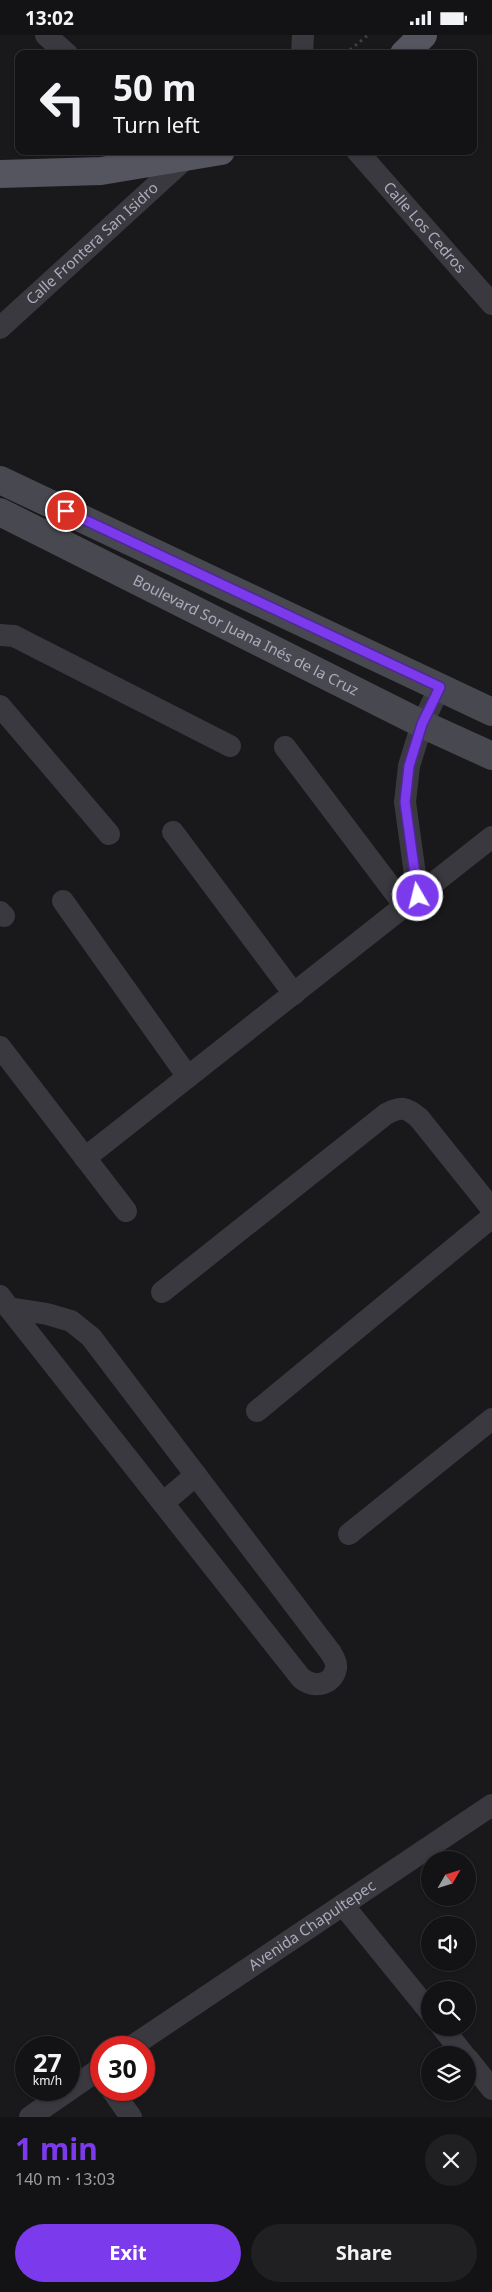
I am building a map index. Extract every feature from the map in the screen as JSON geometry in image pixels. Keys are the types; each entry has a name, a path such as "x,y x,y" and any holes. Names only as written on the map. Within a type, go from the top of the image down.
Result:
{"main road":[{"path":"408,50 423,35"},
{"path":"0,174 101,171 181,155"},
{"path":"0,480 492,712"},
{"name":"Boulevard Sor Juana Inés de la Cruz","path":"0,512 422,724 492,755"}],"street":[{"path":"46,35 63,50"},
{"path":"302,50 304,35"},
{"name":"Calle Frontera San Isidro","path":"0,328 181,155"},
{"name":"Calle Los Cedros","path":"361,155 492,304"},
{"path":"0,635 14,636 230,746"},
{"path":"411,901 405,802 409,766 422,724 440,687"},
{"path":"0,706 109,834"},
{"path":"285,747 411,901"},
{"path":"173,831 294,994"},
{"path":"85,1158 492,837"},
{"path":"63,901 188,1077"},
{"path":"0,1047 126,1211"},
{"path":"162,1292 386,1114 396,1109 409,1109 419,1118 492,1209"},
{"path":"257,1411 492,1217"},
{"path":"5,1302 72,1321 90,1337 331,1653 336,1662 336,1669 322,1684 309,1685 301,1678 5,1302"},
{"path":"349,1534 492,1419"},
{"path":"163,1503 196,1475"},
{"name":"Avenida Chapultepec","path":"147,2036 492,1805"},
{"path":"343,1905 421,2001"},
{"path":"449,2036 457,2046"},
{"path":"476,2069 492,2089"},
{"path":"30,2117 90,2078"},
{"path":"120,2101 131,2117"}],"path":[{"path":"350,50 368,35"}],"route":[{"path":"66,511 440,687 422,724 409,766 405,802 418,896"}]}
